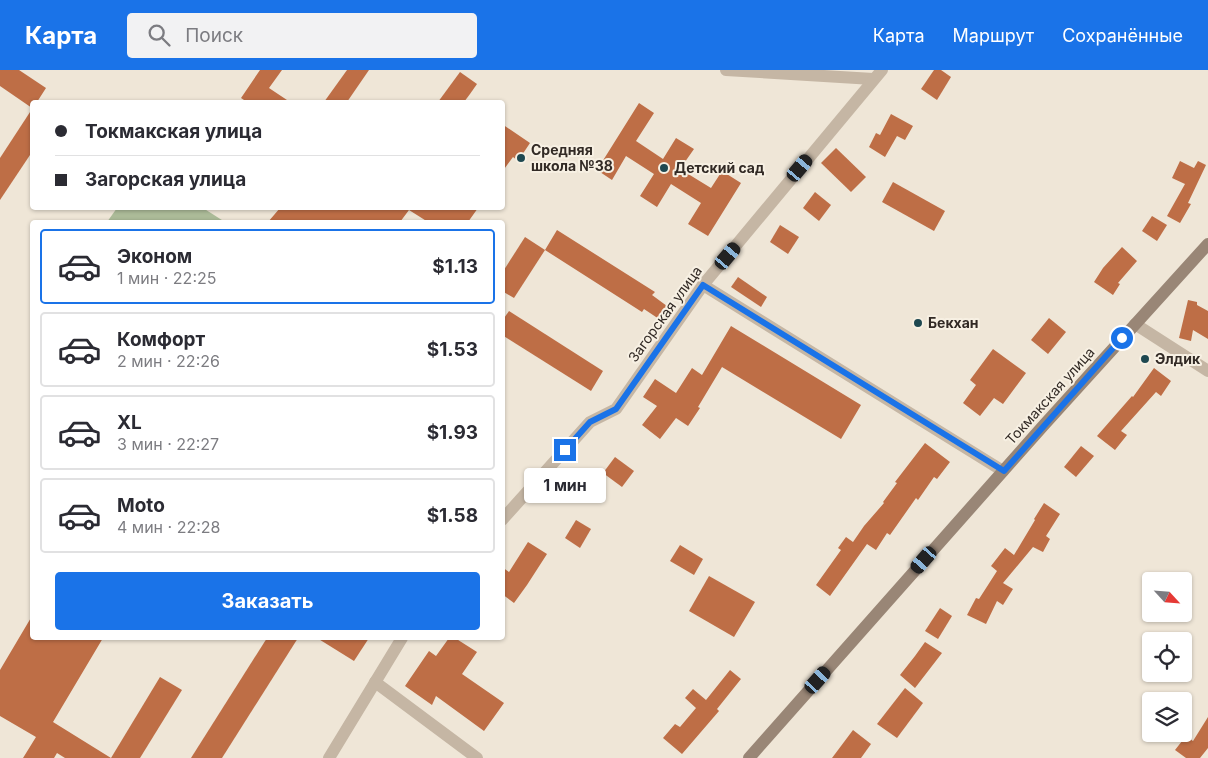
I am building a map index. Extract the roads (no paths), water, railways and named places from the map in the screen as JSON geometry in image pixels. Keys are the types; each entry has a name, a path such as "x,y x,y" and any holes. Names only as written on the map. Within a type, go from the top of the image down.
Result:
{"main road":[{"name":"Токмакская улица","path":"749,758 1208,244"}],"street":[{"path":"726,70 878,75"},
{"name":"Загорская улица","path":"505,517 590,422 616,409 703,285 878,75"},
{"path":"703,285 1004,471"},
{"path":"1135,324 1208,371"},
{"path":"328,758 401,640"},
{"path":"375,682 477,758"}],"place":[{"name":"Средняя школа №38","path":"521,158"},
{"name":"Детский сад","path":"664,168"},
{"name":"Бекхан","path":"918,323"},
{"name":"Элдик","path":"1145,359"}]}
